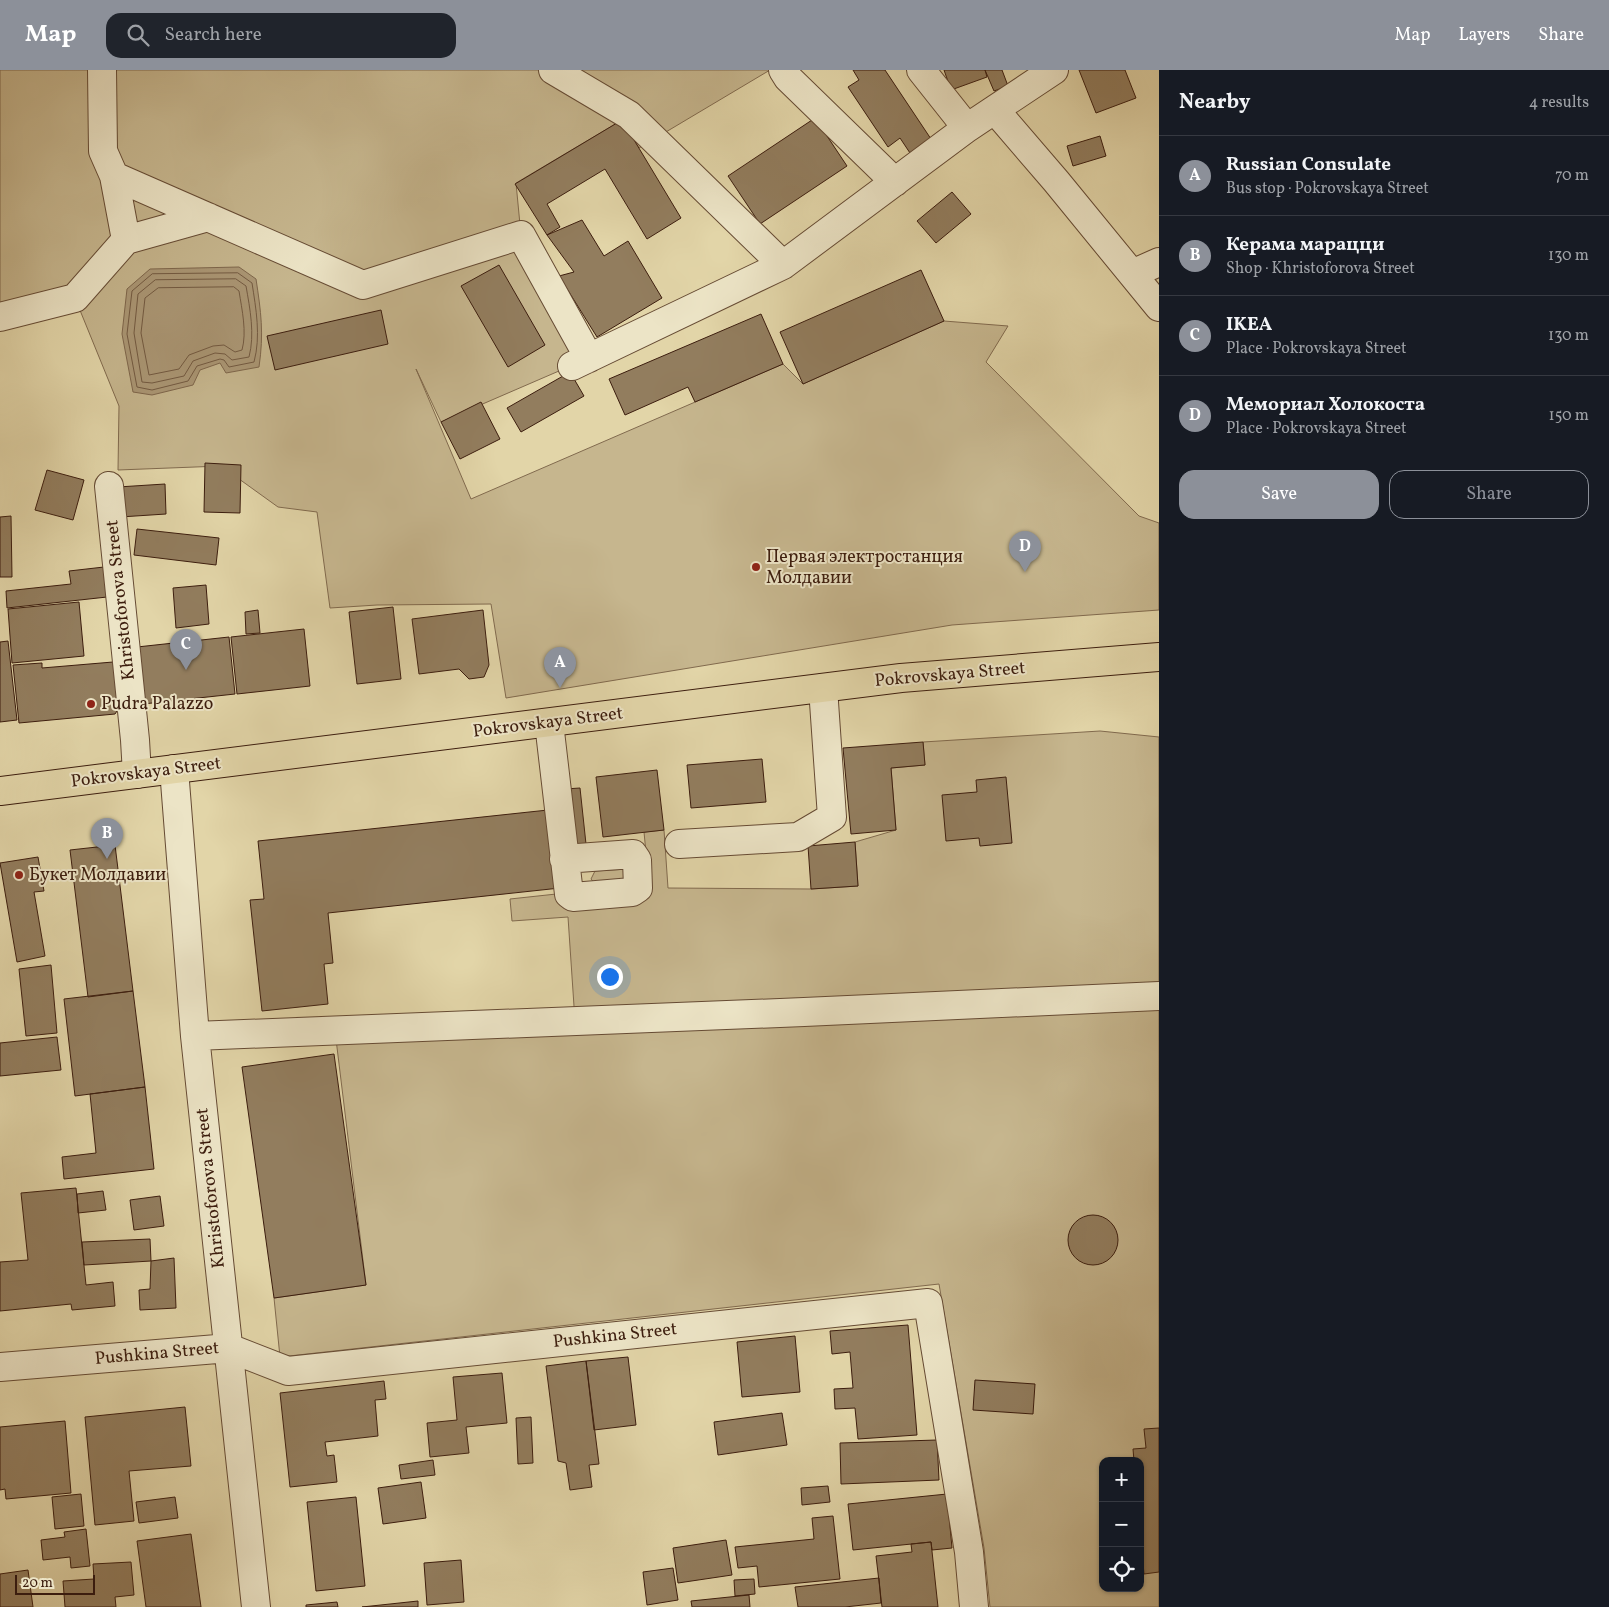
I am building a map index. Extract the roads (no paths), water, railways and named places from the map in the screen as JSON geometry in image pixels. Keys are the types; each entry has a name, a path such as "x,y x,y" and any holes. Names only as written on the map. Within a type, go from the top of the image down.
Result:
{"main road":[{"name":"Pokrovskaya Street","path":"0,791 901,678 1159,657"},
{"name":"Pokrovskaya Street","path":"1096,662 1159,670"}],"street":[{"path":"102,70 103,151 114,176 126,240"},
{"path":"553,70 629,115 783,265"},
{"path":"783,70 788,78 895,182"},
{"path":"921,70 967,128"},
{"path":"114,176 363,285 522,235 581,362 783,265 967,128 1054,70"},
{"path":"995,110 1159,307"},
{"path":"0,317 76,298 126,240 208,217"},
{"path":"1132,274 1159,262"},
{"name":"Khristoforova Street","path":"109,486 137,774"},
{"path":"679,844 798,837 832,817 823,688"},
{"path":"548,722 564,859"},
{"name":"Khristoforova Street","path":"174,769 195,1036 256,1607"},
{"path":"195,1036 1159,996"},
{"name":"Pushkina Street","path":"0,1367 229,1348 288,1371 928,1303 969,1552 974,1607"}],"water":[{"path":"239,267 256,279 261,323 259,367 226,373 220,363 200,370 193,385 152,395 133,392 122,334 127,289 150,269"}],"place":[{"name":"Первая электростанция Молдавии","path":"756,567"},
{"name":"Мемориал Холокоста","path":"1025,572"},
{"name":"IKEA","path":"186,670"},
{"name":"Russian Consulate","path":"560,688"},
{"name":"Pudra Palazzo","path":"91,704"},
{"name":"Керама марацци","path":"107,859"},
{"name":"Букет Молдавии","path":"19,875"}]}
